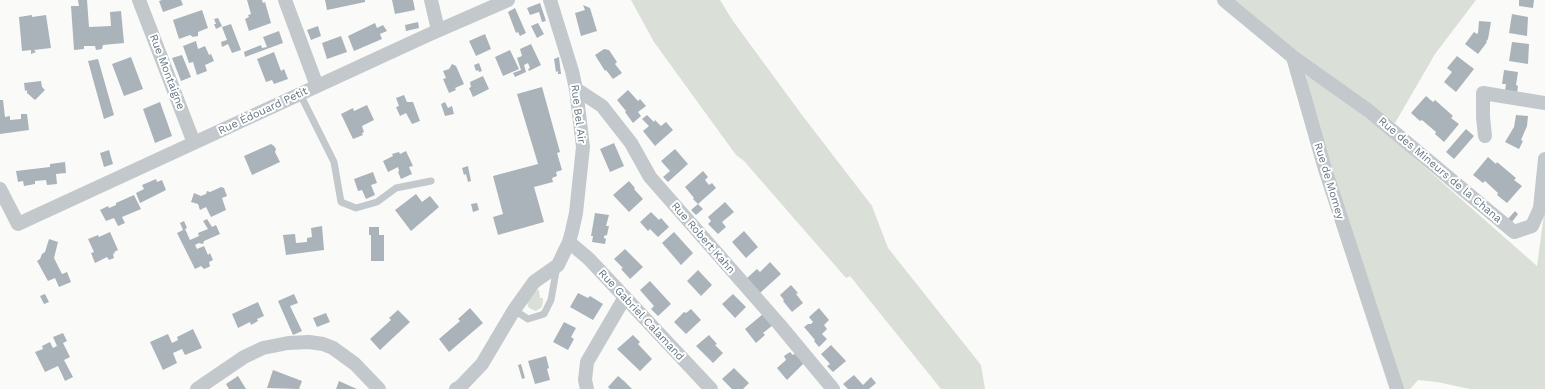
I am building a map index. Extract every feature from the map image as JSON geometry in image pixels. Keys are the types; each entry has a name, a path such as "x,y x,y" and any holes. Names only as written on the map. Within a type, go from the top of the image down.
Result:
{"street":[{"name":"Rue Montaigne","path":"139,0 194,143"},
{"path":"285,0 317,86"},
{"path":"431,0 438,30"},
{"name":"Rue Édouard Petit","path":"0,189 18,224 438,30 508,0"},
{"name":"Rue Bel Air","path":"550,0 572,71 576,89 583,147 576,213 571,236 558,265"},
{"path":"1224,0 1293,56"},
{"name":"Rue des Mineurs de la Chana","path":"1293,56 1369,111 1514,232 1532,226 1540,208 1545,159"},
{"name":"Rue de Momey","path":"1293,56 1325,169 1397,389"},
{"name":"Rue Robert Kahn","path":"576,89 602,106 631,143 650,177 779,324 833,389"},
{"path":"1485,136 1483,93 1545,103"},
{"name":"Rue Gabriel Calamand","path":"571,236 589,259 711,389"},
{"path":"456,389 460,387 482,364 514,310 534,282 558,265"},
{"path":"587,389 585,380 587,362 625,297"},
{"path":"197,389 244,357 263,348 288,343 309,342 323,344 333,348 355,364 379,389"}],"lane":[{"path":"300,94 334,162 341,202 356,208 377,202 396,188 431,181"},
{"path":"514,310 528,319 544,314 551,300 558,265"}],"shaded area":[{"path":"631,0 720,0 733,21 802,115 872,206 888,248 981,365 985,389 941,389 850,276 846,278 744,161 736,155 654,42"},
{"path":"1228,0 1476,0 1435,54 1395,123 1293,57"},
{"path":"1306,71 1326,80 1537,266 1545,207 1545,389 1470,389 1437,382 1418,380 1410,389 1402,389 1307,90"},
{"path":"537,290 539,290 540,298 543,298 543,300 542,307 536,311 529,308 527,303"}],"building":[{"path":"78,0 87,0 89,27 111,26 110,12 121,11 124,43 103,45 102,49 96,50 95,46 84,46 84,49 74,50 71,6 79,6"},
{"path":"181,0 183,5 163,12 159,1"},
{"path":"247,0 262,0 263,3 265,2 271,23 249,31 245,19 251,14"},
{"path":"325,0 365,0 365,2 327,10"},
{"path":"392,0 413,0 415,10 395,14"},
{"path":"1519,0 1534,0 1533,8 1519,6"},
{"path":"540,3 546,21 542,22 539,12 530,15 527,8"},
{"path":"583,5 590,8 597,31 581,36 575,13 585,10"},
{"path":"515,8 526,33 520,36 518,32 516,33 508,12"},
{"path":"202,10 208,28 198,32 198,36 193,37 190,35 179,39 173,20"},
{"path":"1512,14 1528,17 1527,36 1509,33"},
{"path":"32,15 32,17 46,15 51,48 34,50 36,52 31,54 31,50 22,51 19,17"},
{"path":"218,18 222,26 216,29 214,19"},
{"path":"1479,21 1491,22 1487,42 1478,54 1465,44 1474,32 1477,34 1478,33"},
{"path":"418,22 419,28 406,31 405,25"},
{"path":"375,23 377,28 383,25 387,31 380,34 382,39 354,51 348,36"},
{"path":"538,23 544,34 537,38 531,26"},
{"path":"231,24 241,50 232,53 228,44 222,47 221,42 227,40 222,27"},
{"path":"318,26 321,36 311,40 307,30"},
{"path":"279,31 283,43 245,57 244,52 246,51 261,45 262,48 267,47 263,37"},
{"path":"485,34 491,49 476,56 469,41"},
{"path":"341,36 347,52 327,59 322,43"},
{"path":"196,41 198,49 205,46 209,55 211,54 214,61 205,65 207,71 197,75 193,62 189,63 183,46"},
{"path":"1512,42 1529,44 1528,64 1509,61"},
{"path":"531,44 541,65 529,71 528,69 530,68 528,63 524,65 526,72 515,77 513,73 521,70 517,58 522,56 520,49"},
{"path":"604,49 609,50 617,62 615,64 622,73 613,79 606,70 605,71 595,55"},
{"path":"510,50 519,69 503,76 495,57"},
{"path":"274,52 281,71 284,69 288,79 274,84 272,80 266,82 257,59"},
{"path":"182,55 191,77 181,81 172,58"},
{"path":"1457,56 1474,69 1456,92 1444,82 1452,72 1447,68"},
{"path":"131,57 143,89 124,96 112,64"},
{"path":"559,57 561,74 558,74 558,71 556,72 554,59"},
{"path":"98,59 114,115 104,119 88,61"},
{"path":"479,63 482,71 479,72 478,70 476,71 474,65"},
{"path":"452,64 456,66 464,84 455,88 456,90 449,93 443,79 446,78 443,71 449,69"},
{"path":"1504,70 1518,72 1516,85 1518,86 1517,93 1505,91 1506,84 1502,84"},
{"path":"483,76 489,89 473,97 469,88 471,87 470,82"},
{"path":"41,81 42,87 45,90 35,100 27,93 27,90 25,91 24,83"},
{"path":"542,87 560,152 557,153 562,170 556,172 557,176 552,178 553,182 534,187 544,222 498,235 493,217 503,214 493,176 538,164 517,94"},
{"path":"628,90 638,101 640,99 646,106 638,112 641,116 633,123 617,100"},
{"path":"404,95 407,102 413,102 420,121 412,124 406,113 400,116 396,107 399,106 396,98"},
{"path":"1426,96 1433,102 1435,100 1453,116 1451,118 1459,124 1444,142 1435,134 1436,132 1411,113"},
{"path":"0,100 3,100 5,117 10,116 10,120 21,119 21,114 27,114 29,130 0,134"},
{"path":"160,102 172,136 155,143 143,109"},
{"path":"445,102 448,108 452,106 454,114 445,116 441,104"},
{"path":"367,105 374,120 362,126 364,132 362,133 363,135 353,139 341,114 353,108 354,111"},
{"path":"647,115 661,126 666,122 673,130 655,146 643,131 649,126 642,119"},
{"path":"1516,115 1528,116 1527,126 1521,140 1523,141 1519,149 1505,142 1514,127"},
{"path":"1466,129 1474,136 1454,159 1446,152"},
{"path":"614,143 624,166 610,172 600,149"},
{"path":"271,144 276,149 275,152 280,162 252,175 244,156"},
{"path":"675,149 688,164 668,182 663,177 670,171 661,161"},
{"path":"109,150 113,164 104,167 100,153"},
{"path":"406,151 413,166 409,167 412,174 401,179 398,172 398,167 388,172 383,161 393,156 392,154 399,152 400,154"},
{"path":"1488,157 1496,164 1497,162 1516,178 1514,180 1522,186 1507,203 1497,195 1498,193 1485,181 1483,183 1473,175"},
{"path":"65,162 66,173 56,174 57,184 47,185 46,180 35,181 35,184 24,186 23,181 18,182 16,171 50,167 50,164"},
{"path":"468,166 471,181 468,182 466,174 464,175 462,168"},
{"path":"703,171 708,177 705,180 709,185 712,183 716,188 698,204 685,187"},
{"path":"373,172 377,183 371,185 375,195 366,199 362,190 358,191 354,179"},
{"path":"156,179 157,182 162,180 166,190 140,203 136,193 144,189 142,185"},
{"path":"629,181 643,199 629,212 613,195"},
{"path":"221,187 224,188 227,196 222,198 226,210 211,217 206,207 200,210 198,204 191,202 194,193 201,196 206,194 207,191 210,192"},
{"path":"416,194 422,202 430,196 439,207 411,231 395,210"},
{"path":"134,195 141,209 122,217 125,223 118,226 114,218 106,221 100,210 108,206 109,208 116,205 116,203"},
{"path":"725,202 734,212 722,222 726,227 718,234 708,224 711,221 708,217"},
{"path":"477,203 479,210 473,212 471,204"},
{"path":"698,204 703,209 696,215 691,210"},
{"path":"1515,211 1518,214 1512,222 1508,219"},
{"path":"651,212 659,220 661,218 669,227 658,237 650,229 648,231 640,222"},
{"path":"595,213 609,215 606,226 609,226 607,235 604,236 606,239 605,244 592,242 593,236 591,236"},
{"path":"207,219 212,227 216,225 220,234 204,241 203,244 199,243 195,245 197,249 204,246 208,255 210,253 213,260 209,262 209,267 204,269 201,266 195,269 177,233 183,230 180,223 184,221 187,228 185,229 190,240 199,236 198,233 208,229 203,221"},
{"path":"322,226 324,250 286,255 283,235 295,234 296,243 307,242 307,238 312,237 311,228"},
{"path":"369,227 379,227 379,235 384,235 384,261 371,261 371,235 369,235"},
{"path":"744,231 758,247 746,258 732,242"},
{"path":"110,232 118,250 113,254 114,258 109,260 107,257 95,263 91,253 94,252 88,239 98,235 99,237"},
{"path":"674,232 693,253 681,265 662,243"},
{"path":"49,239 58,242 54,258 62,274 67,272 71,282 59,287 55,278 48,281 37,261 45,252"},
{"path":"625,249 643,267 630,279 621,269 623,268 614,259"},
{"path":"770,262 781,274 760,293 747,278 757,269 760,272"},
{"path":"698,270 712,285 701,296 687,281"},
{"path":"650,281 671,304 658,316 651,309 654,306 640,290"},
{"path":"791,285 798,293 796,294 803,303 792,312 780,295"},
{"path":"578,293 588,298 590,296 603,304 593,320 570,307"},
{"path":"45,294 49,302 44,304 40,296"},
{"path":"294,294 298,303 290,306 302,331 293,335 278,301"},
{"path":"733,294 746,307 735,318 722,304"},
{"path":"258,302 264,316 257,319 258,321 251,325 250,322 238,328 232,314"},
{"path":"470,308 483,323 449,352 439,339 460,321 458,319"},
{"path":"819,308 829,320 824,325 827,329 822,334 827,339 819,347 804,327 813,322 809,317"},
{"path":"691,309 701,320 686,334 674,322 684,312 686,313"},
{"path":"398,310 410,322 380,350 370,339 391,320 389,318"},
{"path":"326,313 330,322 317,327 313,318"},
{"path":"763,314 773,325 763,333 765,335 756,343 745,329"},
{"path":"564,322 576,328 571,337 574,339 568,350 553,342"},
{"path":"193,329 202,348 185,355 182,349 173,353 177,363 163,370 150,342 168,334 172,343 178,340 177,337"},
{"path":"63,333 67,341 63,343 70,357 64,360 73,377 65,381 58,366 45,372 35,352 43,349 42,346 50,342 53,348 57,346 53,337"},
{"path":"633,335 640,342 638,344 652,359 640,371 617,349"},
{"path":"709,335 717,344 715,345 723,353 713,363 696,346"},
{"path":"831,345 846,361 833,372 827,366 830,364 821,354"},
{"path":"790,352 793,355 797,352 805,362 787,380 777,368 786,360 784,356"},
{"path":"546,356 550,380 535,384 528,361"},
{"path":"521,364 525,378 522,379 518,365"},
{"path":"734,368 749,383 743,389 732,389 722,379"},
{"path":"273,370 302,381 299,389 267,388"},
{"path":"854,375 863,385 871,377 876,383 869,389 848,389 843,384"},
{"path":"238,376 246,389 229,389 226,384"},
{"path":"618,376 632,389 610,389 608,387"},
{"path":"339,381 350,386 357,389 336,389"}]}
